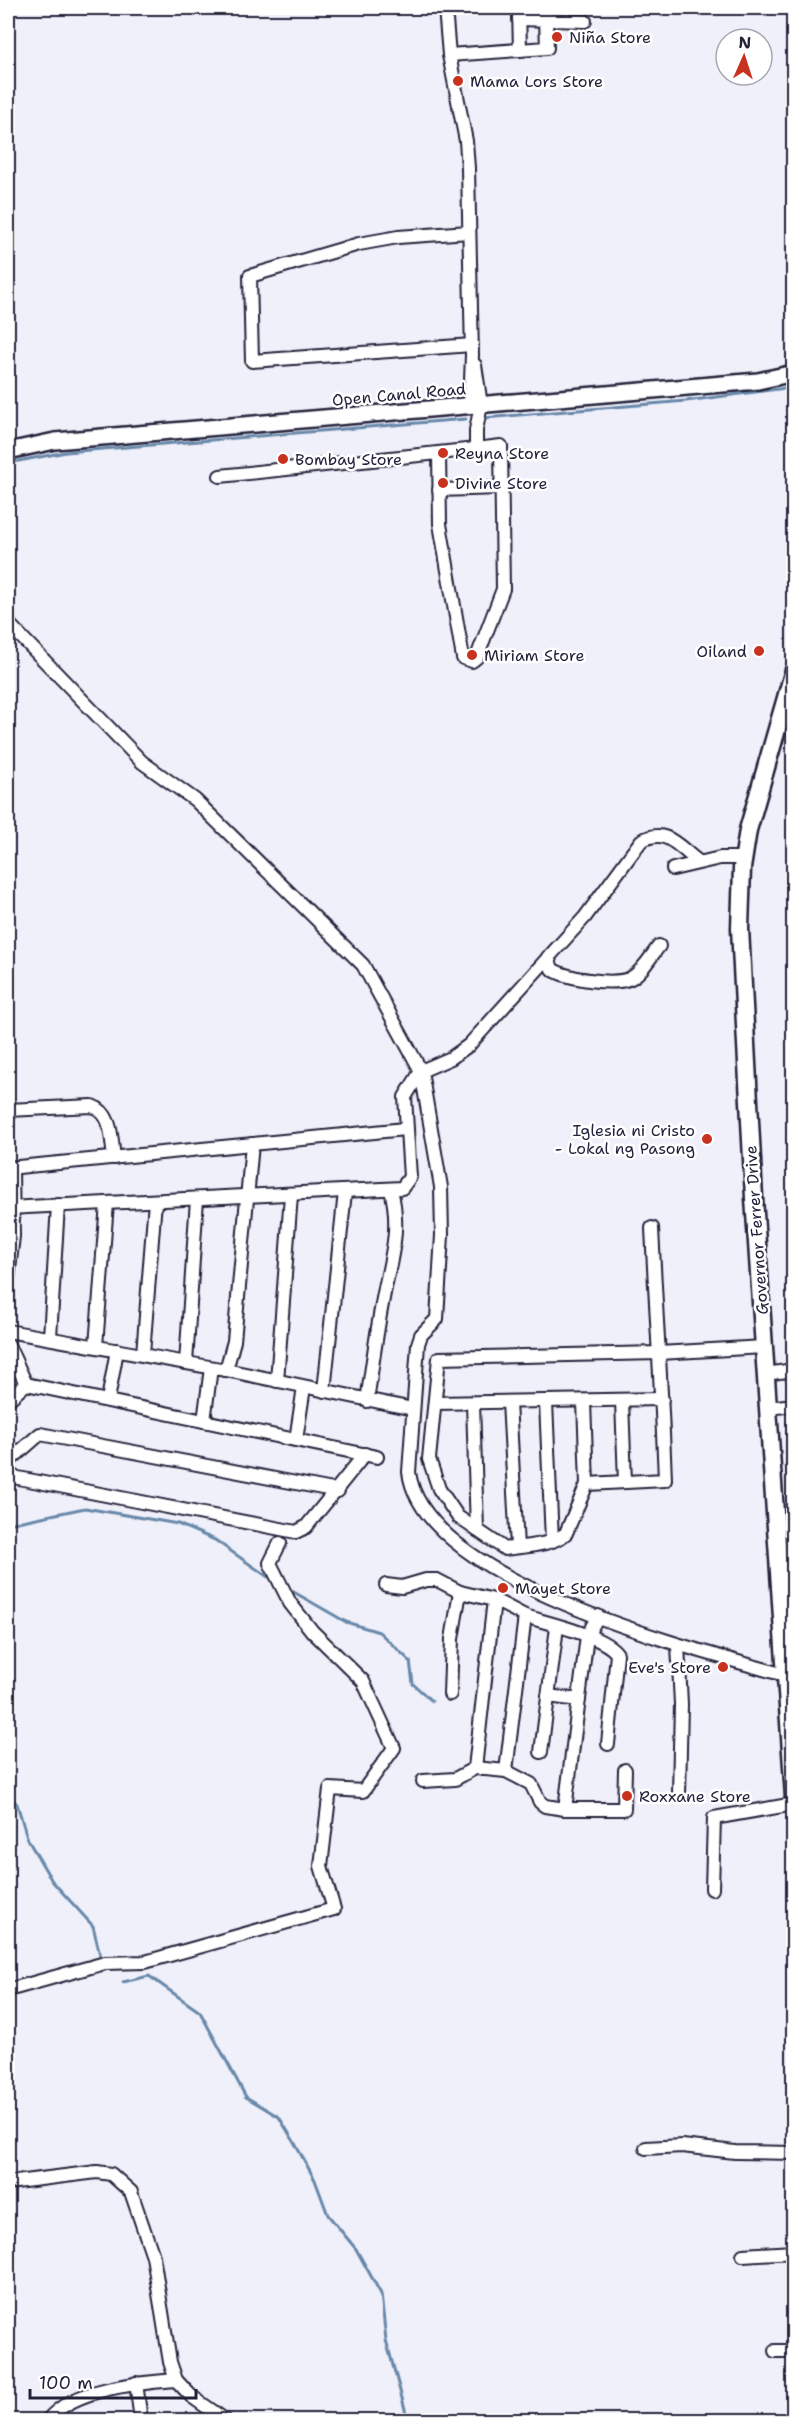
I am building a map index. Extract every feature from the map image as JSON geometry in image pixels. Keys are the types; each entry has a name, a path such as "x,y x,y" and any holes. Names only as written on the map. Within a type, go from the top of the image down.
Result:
{"main road":[{"name":"Governor Ferrer Drive","path":"794,670 753,806 743,858 740,928 743,1017 765,1374 794,1797"}],"street":[{"path":"446,8 449,55 466,141 476,448"},
{"path":"520,50 519,13 546,20 585,21"},
{"path":"449,55 547,48 546,20"},
{"path":"469,232 398,237 359,244 250,276 252,361 472,350"},
{"name":"Open Canal Road","path":"8,451 56,441 758,381 794,373"},
{"path":"220,476 501,446 503,589 477,657 472,661 463,658 440,524 440,453"},
{"path":"439,490 500,488"},
{"path":"8,623 142,762 195,800 363,965 421,1071 441,1187 442,1235 438,1314 434,1324 421,1335 418,1344 409,1472 411,1488 429,1520 462,1550 517,1582 598,1616 678,1645 785,1675"},
{"path":"10,1208 402,1188 410,1178 405,1129 405,1097 421,1071 451,1058 469,1045 585,916 641,841 652,837 668,837 699,862"},
{"path":"674,869 699,862 743,858"},
{"path":"548,957 552,969 563,975 620,981 639,972 660,946"},
{"path":"8,1110 92,1106 101,1109 107,1117 114,1158"},
{"path":"8,1279 10,1168 405,1129"},
{"path":"226,1370 234,1341 247,1197 252,1169 252,1144"},
{"path":"367,1401 381,1306 396,1237 397,1213 391,1190"},
{"path":"324,1391 345,1192"},
{"path":"278,1381 291,1194"},
{"path":"186,1363 197,1199"},
{"path":"142,1354 155,1201"},
{"path":"96,1346 107,1203"},
{"path":"50,1337 58,1205"},
{"path":"588,1484 665,1480 652,1228"},
{"path":"8,1331 142,1354 367,1401 413,1408"},
{"path":"8,1345 26,1383"},
{"path":"584,1402 588,1484 566,1533 552,1541 505,1549 458,1517 439,1489 429,1459 439,1358 659,1353 764,1347"},
{"path":"108,1400 117,1350"},
{"path":"204,1420 211,1368"},
{"path":"765,1374 794,1370"},
{"path":"8,1400 26,1383"},
{"path":"8,1476 296,1532 306,1527 371,1456 26,1383"},
{"path":"296,1440 304,1387"},
{"path":"436,1403 584,1402 662,1398"},
{"path":"622,1401 625,1482"},
{"path":"473,1402 477,1530"},
{"path":"509,1402 517,1547"},
{"path":"546,1402 552,1541"},
{"path":"768,1408 794,1405"},
{"path":"8,1462 40,1434 338,1491"},
{"path":"8,1990 105,1963 145,1962 334,1909 321,1866 330,1788 363,1791 394,1748 363,1681 312,1631 290,1603 270,1563 280,1544"},
{"path":"386,1586 402,1587 426,1580 437,1580 460,1592 494,1600 525,1616 587,1636 613,1648 617,1654 608,1744"},
{"path":"450,1694 452,1639 460,1592"},
{"path":"475,1768 494,1600"},
{"path":"506,1771 525,1616"},
{"path":"565,1809 587,1636 598,1616"},
{"path":"541,1752 557,1627"},
{"path":"678,1645 681,1704 679,1794"},
{"path":"548,1696 579,1700"},
{"path":"423,1781 455,1779 475,1768 506,1771 531,1784 540,1802 545,1806 565,1809 624,1809 625,1770"},
{"path":"712,1888 714,1818 794,1804"},
{"path":"646,2148 682,2146 735,2152 794,2153"},
{"path":"8,2183 97,2172 111,2175 131,2192 153,2256 170,2362 176,2380 191,2396 225,2421"},
{"path":"743,2254 794,2252"},
{"path":"775,2351 794,2351"},
{"path":"48,2421 91,2393 136,2383 176,2380"},
{"path":"136,2383 141,2421"}],"waterway":[{"path":"484,418 686,401 794,387"},
{"path":"8,463 66,452 466,419"},
{"path":"8,1524 85,1508 178,1524 215,1540 268,1577"},
{"path":"292,1591 346,1622 379,1632 410,1661 413,1684 432,1701"},
{"path":"8,1795 17,1804 28,1840 52,1881 93,1926 100,1955"},
{"path":"123,1982 149,1976 200,2012 246,2097 279,2117 315,2180 328,2215 356,2249 381,2294 386,2340 408,2420"}],"place":[{"name":"Niña Store","path":"557,37"},
{"name":"Mama Lors Store","path":"458,81"},
{"name":"Reyna Store","path":"443,453"},
{"name":"Bombay Store","path":"283,459"},
{"name":"Divine Store","path":"443,483"},
{"name":"Oiland","path":"759,651"},
{"name":"Miriam Store","path":"472,655"},
{"name":"Iglesia ni Cristo - Lokal ng Pasong","path":"707,1139"},
{"name":"Mayet Store","path":"503,1588"},
{"name":"Eve's Store","path":"723,1667"},
{"name":"Roxxane Store","path":"627,1796"}]}
